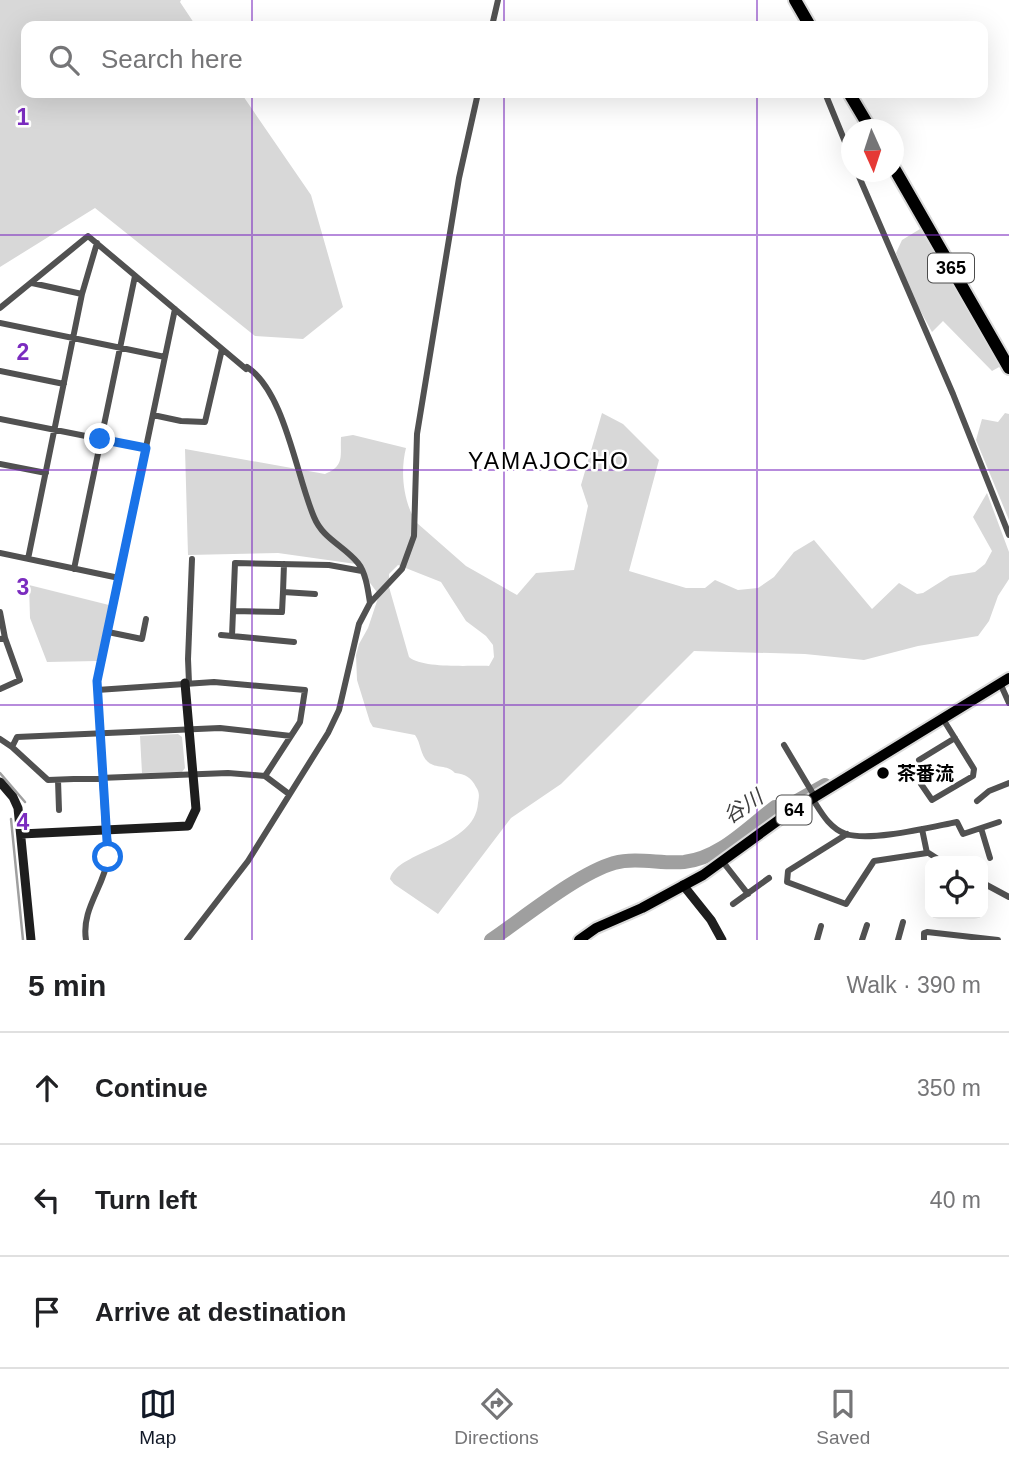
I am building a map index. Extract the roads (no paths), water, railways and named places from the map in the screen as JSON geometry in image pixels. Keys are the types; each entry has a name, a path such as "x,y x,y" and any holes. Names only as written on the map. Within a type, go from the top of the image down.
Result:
{"highway":[{"path":"796,2 807,21"},
{"path":"852,98 864,119"},
{"name":"365","path":"902,182 1009,368"}],"main road":[{"name":"64","path":"579,940 723,862 813,795 1005,681"}],"street":[{"path":"493,21 498,0"},
{"path":"796,2 802,21"},
{"path":"187,940 248,861 307,768 339,710 354,639 363,615 370,603 402,569 414,536 417,433 457,190 477,98"},
{"path":"827,98 841,132"},
{"path":"861,182 953,394 1009,535"},
{"path":"0,308 88,236 97,243 246,369 247,367 254,372 265,386 284,419 302,486 318,527 330,541 359,564 370,603"},
{"path":"28,559 82,293 97,243"},
{"path":"74,569 135,276"},
{"path":"32,283 82,293"},
{"path":"86,940 85,926 89,908 108,861 97,690 175,309"},
{"path":"0,323 165,357"},
{"path":"153,415 181,421 205,422 222,349"},
{"path":"0,371 64,384"},
{"path":"0,419 146,448"},
{"path":"0,464 46,473"},
{"path":"0,554 119,578"},
{"path":"21,834 188,826 197,809 187,683 192,559"},
{"path":"232,636 235,563 329,565 362,571"},
{"path":"233,611 282,612 284,564"},
{"path":"283,592 315,594"},
{"path":"0,612 3,639 20,680 0,689"},
{"path":"108,632 142,639 146,619"},
{"path":"221,635 295,642"},
{"path":"1005,681 1009,703"},
{"path":"97,690 214,682 305,690 300,722 265,776"},
{"path":"921,784 932,800 973,776 974,769 943,719"},
{"path":"12,747 17,737 189,729 220,728 291,736"},
{"path":"919,760 955,738"},
{"path":"0,739 48,780 228,773 265,776 289,794"},
{"path":"784,745 826,820 847,834"},
{"path":"58,780 59,810"},
{"path":"0,782 13,797 18,808 30,940"},
{"path":"977,801 989,791 1009,783"},
{"path":"933,856 927,852 874,861 846,904 787,882 788,871 847,834 894,834 957,822 963,834 999,822"},
{"path":"981,828 990,858"},
{"path":"922,830 927,852"},
{"path":"723,862 748,894"},
{"path":"733,904 769,878"},
{"path":"683,885 711,920 722,940"},
{"path":"988,886 1009,897"},
{"path":"898,940 903,922"},
{"path":"862,940 866,925"},
{"path":"817,940 821,926"},
{"path":"924,940 924,933 927,932 998,940"}],"waterway":[{"path":"0,773 25,802"},
{"name":"谷川","path":"491,940 551,897 599,869 623,861 684,862 709,855 732,841 775,807 786,807 825,785"},
{"path":"11,819 23,940"}],"place":[{"name":"茶番流","path":"883,773"}],"district":[{"name":"YAMAJOCHO","path":"549,461"}]}
